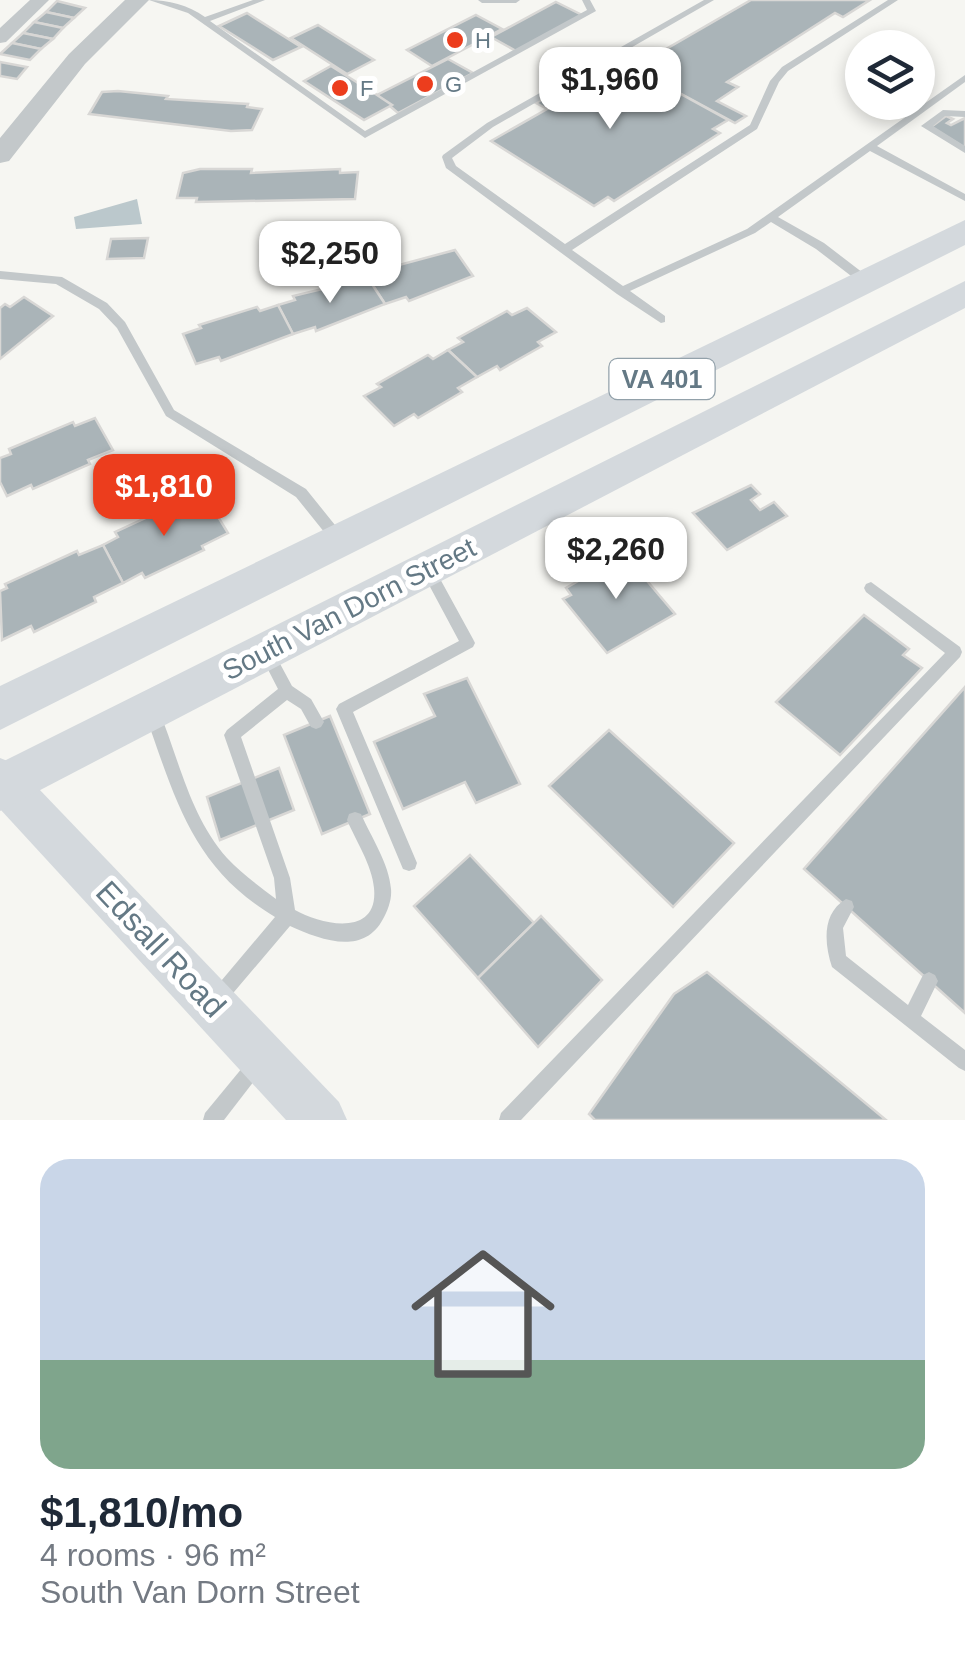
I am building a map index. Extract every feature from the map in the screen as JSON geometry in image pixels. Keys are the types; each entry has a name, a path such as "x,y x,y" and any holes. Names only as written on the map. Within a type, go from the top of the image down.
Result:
{"main road":[{"name":"VA 401","path":"0,709 965,231"},
{"name":"South Van Dorn Street","path":"2,784 152,710 276,671 427,569 965,293"},
{"name":"Edsall Road","path":"2,784 321,1120"}],"street":[{"path":"0,38 40,0"},
{"path":"1,153 77,59 138,0"}],"lane":[{"path":"153,0 191,11 366,135 592,11 586,0"},
{"path":"203,20 262,0"},
{"path":"482,0 516,0"},
{"path":"661,319 450,168 447,157 490,125 710,0"},
{"path":"564,250 748,132 785,69 894,0"},
{"path":"622,291 718,249 771,217 965,78"},
{"path":"965,114 943,112 926,126 965,150"},
{"path":"869,146 965,198"},
{"path":"771,217 820,246 863,280"},
{"path":"0,275 58,280 103,306 121,325 170,413 301,493 338,539"},
{"path":"409,862 344,709 468,643 427,569"},
{"path":"508,1120 955,652 871,588"},
{"path":"213,1004 287,916 282,878 232,735 276,671 306,704 316,722"},
{"path":"152,710 173,773 203,836 222,864 287,916 322,932 352,936 370,924 381,907 383,887 355,820"},
{"path":"846,907 834,926 838,961 965,1062"},
{"path":"911,1018 930,981"},
{"path":"212,1120 262,1057"}],"shaded area":[{"path":"137,199 142,224 76,229 74,217"}],"building":[{"path":"751,0 870,0 843,17 835,13 727,82 738,87 717,101 746,116 735,123 626,64 652,49 659,53"},
{"path":"57,1 85,8 74,18 46,12"},
{"path":"556,2 582,15 516,51 491,37"},
{"path":"46,12 74,18 63,28 34,22"},
{"path":"247,13 301,47 273,60 219,26"},
{"name":"H","path":"476,15 502,29 432,66 407,50"},
{"path":"34,22 63,28 53,39 23,33"},
{"path":"318,25 374,60 347,74 291,38"},
{"path":"23,33 53,39 41,49 12,43"},
{"path":"12,43 41,49 30,60 0,54"},
{"path":"615,58 728,120 713,129 720,133 614,201 608,197 594,206 491,141 547,109 536,103"},
{"name":"G","path":"448,59 473,73 398,113 377,95"},
{"path":"0,62 27,67 17,79 0,76"},
{"name":"F","path":"331,66 392,105 364,120 304,81"},
{"path":"102,92 168,96 166,99 248,104 247,107 262,109 252,130 231,131 89,114"},
{"path":"946,116 953,119 947,123 951,125 965,118 965,148 931,127"},
{"path":"200,169 252,169 251,173 340,169 340,173 358,172 355,199 196,202 197,198 177,198 183,173"},
{"path":"148,238 144,258 107,259 111,239"},
{"path":"455,250 473,276 409,301 406,297 385,304 368,278 386,273 384,269"},
{"path":"368,278 385,304 316,331 315,327 293,334 278,305 295,300 293,296"},
{"path":"24,297 53,316 0,359 0,308 5,304 10,307"},
{"path":"278,305 293,334 221,361 219,357 196,364 183,334 257,307 260,311"},
{"path":"527,308 556,332 538,342 542,346 500,370 497,366 477,377 448,350 463,342 458,338 507,311 512,315"},
{"path":"448,350 477,377 458,388 462,392 418,418 414,414 394,426 364,396 381,387 377,384 428,355 433,359"},
{"path":"95,418 113,450 33,489 31,485 7,496 0,482 0,458 11,454 9,449 73,422 75,426"},
{"path":"751,485 760,494 751,500 760,510 774,502 787,516 727,550 693,513"},
{"path":"206,497 228,533 202,546 204,550 145,578 142,573 123,583 103,545 118,537 115,532 180,502 183,507"},
{"path":"103,545 123,583 94,597 96,602 34,632 31,626 2,640 0,591 7,588 5,584 77,551 79,555"},
{"path":"620,549 675,614 607,653 563,599 571,595 566,588 594,572 589,566"},
{"path":"864,615 909,649 903,655 922,668 840,755 776,702"},
{"path":"467,678 520,784 476,803 465,782 403,809 374,742 435,716 424,694"},
{"path":"965,687 965,1013 804,869"},
{"path":"330,716 370,814 322,834 284,735"},
{"path":"609,730 734,843 673,907 549,786"},
{"path":"279,768 294,810 220,840 207,797"},
{"path":"470,855 534,923 478,978 414,906"},
{"path":"541,916 602,980 538,1047 478,978"},
{"path":"707,972 886,1120 595,1120 589,1114 674,994"}],"place":[{"name":"H","path":"455,40"},
{"name":"G","path":"425,84"},
{"name":"F","path":"340,88"}]}
